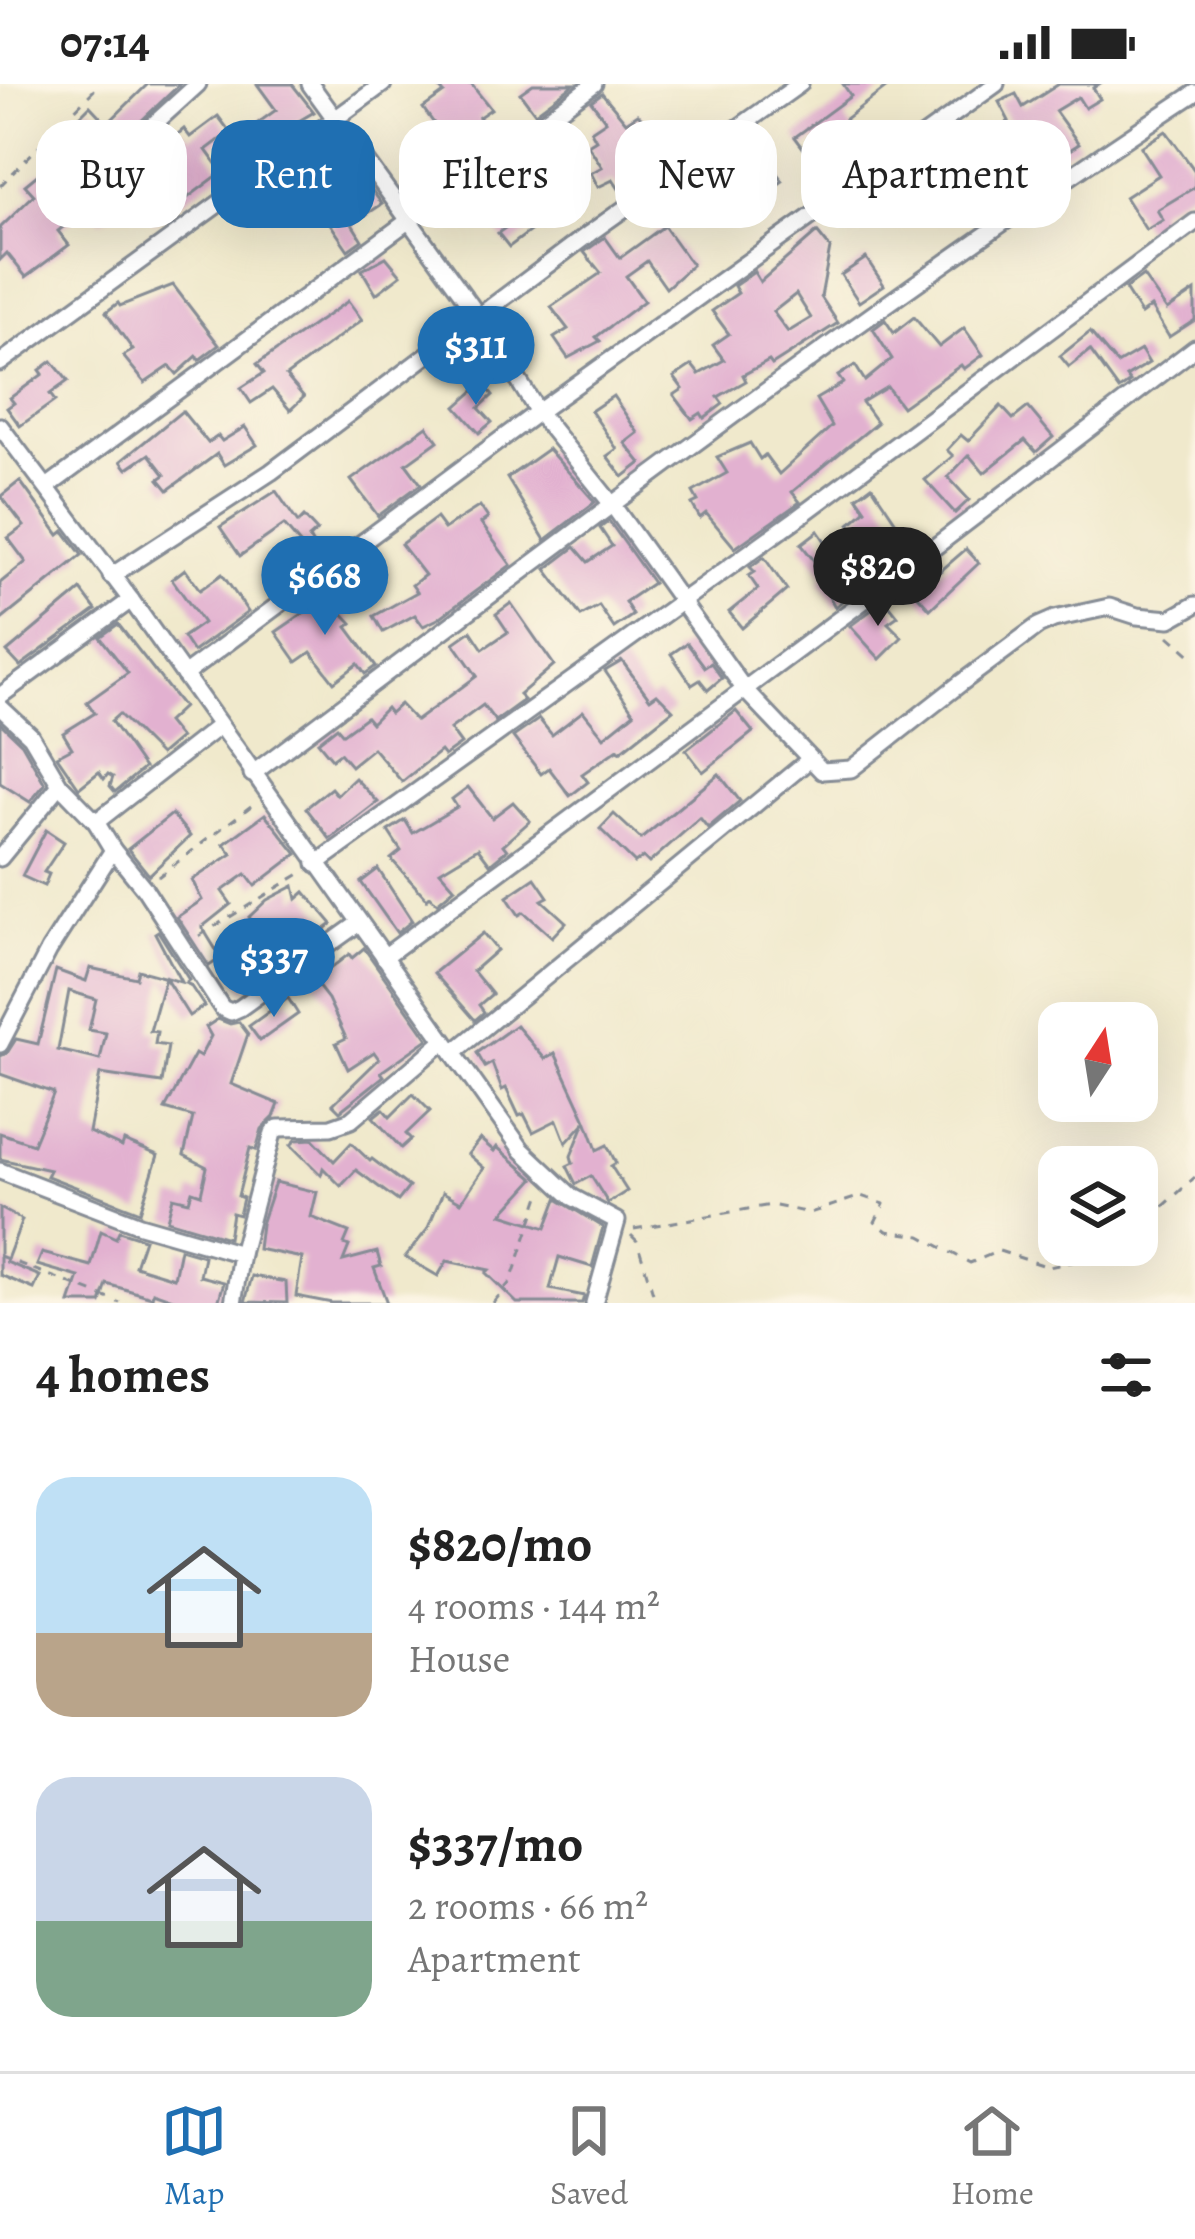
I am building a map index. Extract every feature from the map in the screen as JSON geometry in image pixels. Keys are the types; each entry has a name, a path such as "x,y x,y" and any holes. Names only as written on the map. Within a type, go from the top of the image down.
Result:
{"street":[{"path":"159,120 198,84"},
{"path":"310,84 399,206"},
{"path":"0,363 383,84"},
{"path":"545,120 594,84"},
{"path":"111,576 272,472 800,84"},
{"path":"184,675 538,412 995,84"},
{"path":"251,774 611,503 1013,212 1195,93"},
{"path":"316,864 1195,222"},
{"path":"47,487 399,227"},
{"path":"415,228 538,412 611,503 745,690 822,771 851,769 961,683 1054,619 1109,607 1150,619 1170,619 1195,605"},
{"path":"384,957 1195,348"},
{"path":"0,426 131,600 522,1150 572,1197 617,1221 594,1303"},
{"path":"0,696 131,600"},
{"path":"0,707 31,736 60,784 96,822 144,887 222,1008 231,1012 359,923"},
{"path":"96,822 219,726"},
{"path":"233,1303 272,1133 290,1126 331,1127 351,1120 808,760"},
{"path":"0,858 60,784"},
{"path":"0,1044 49,950 113,850"},
{"path":"0,1171 140,1226 242,1254"}],"path":[{"path":"0,186 100,84"},
{"path":"1150,619 1195,659"},
{"path":"144,887 266,794"},
{"path":"182,947 316,864"},
{"path":"493,1303 511,1281 546,1176"},
{"path":"1158,1211 1195,1177"},
{"path":"656,1303 637,1240 626,1230 770,1205 810,1213 861,1196 884,1204 875,1222 887,1231 921,1235 970,1263 999,1251 1038,1263"},
{"path":"0,1256 120,1303"}],"building":[{"path":"148,84 180,84 142,120 111,120"},
{"path":"257,84 292,84 314,112 300,120 262,120 276,110"},
{"path":"436,84 471,84 491,109 479,117 481,120 432,120 423,108 444,93"},
{"path":"533,84 574,84 535,113 520,93"},
{"path":"843,84 891,84 846,120 818,120 851,96"},
{"path":"1059,84 1099,84 1093,88 1100,99 1085,108 1078,97 1055,111 1062,120 1008,120 999,102 1016,94 1023,107"},
{"path":"602,93 624,120 615,120 615,183 598,187 591,173 602,167 591,150 596,140 591,131 606,121 591,101"},
{"path":"90,106 103,120 76,120"},
{"path":"211,121 211,146 206,150 211,157 211,180 187,198 187,133 190,137"},
{"path":"1166,131 1195,171 1195,187 1157,210 1163,220 1146,230 1125,197 1159,175 1141,147"},
{"path":"36,176 36,228 62,228 58,231 69,245 26,277 7,253 0,260 0,228 34,195 25,185"},
{"path":"333,228 354,228 362,240 348,250"},
{"path":"505,228 534,228 509,247 498,233"},
{"path":"665,228 692,265 666,288 647,261 626,276 644,301 596,337 600,341 568,358 554,338 568,329 551,307 601,273 584,252 605,237 620,258"},
{"path":"817,232 830,248 821,297 838,323 772,365 769,361 743,375 746,381 718,397 723,404 704,418 701,413 692,419 674,395 683,389 674,377 692,365 699,374 724,360 713,345 729,334 712,311 738,293 734,286 754,272 760,282","holes":["796,294 811,318 788,332 773,312"]},
{"path":"386,257 401,275 376,294 362,270"},
{"path":"866,258 884,285 859,302 841,275"},
{"path":"1143,276 1167,310 1195,291 1195,320 1169,337 1151,307 1141,314 1125,289"},
{"path":"173,285 219,345 177,374 170,366 145,383 123,356 133,350 106,312 118,303"},
{"path":"348,301 362,320 286,376 304,397 290,410 272,389 251,403 241,388 264,373 257,364"},
{"path":"914,317 939,347 964,328 983,355 902,407 887,387 862,402 877,423 792,492 800,502 735,548 706,513 700,518 692,504 698,501 693,492 727,473 717,457 750,443 760,459 765,455 779,474 832,426 816,399 843,383 838,376 855,365 865,381 892,359 873,329 885,320 894,333"},
{"path":"1090,332 1117,364 1141,350 1149,363 1126,377 1130,382 1119,390 1090,350 1069,367 1060,356"},
{"path":"52,361 68,381 50,394 55,401 20,426 7,408 14,403 10,398 43,374 40,370"},
{"path":"483,383 493,395 479,408 492,422 479,433 456,407"},
{"path":"613,396 638,433 625,443 641,463 623,477 607,456 617,449 591,411"},
{"path":"1001,406 1013,419 1028,407 1053,437 1036,452 1025,440 984,473 969,455 948,477 969,500 955,513 925,480 953,456 947,450 961,435 968,441"},
{"path":"182,411 208,443 218,436 222,441 245,427 257,445 224,465 217,454 168,490 159,479 165,475 149,454 127,469 121,461"},
{"path":"427,426 438,441 406,464 421,484 378,516 351,480"},
{"path":"548,449 595,502 545,540 507,478"},
{"path":"20,481 59,535 64,531 82,555 0,621 0,583 26,562 8,538 24,526 1,496"},
{"path":"872,486 912,546 888,564 850,524 866,510 857,497"},
{"path":"276,491 298,523 304,517 317,531 309,538 314,547 307,552 284,525 240,556 220,527"},
{"path":"480,506 488,518 481,523 511,565 438,619 423,626 415,615 383,632 374,616 417,592 412,585 425,575 401,544 436,518 444,529"},
{"path":"609,521 653,583 625,602 633,615 614,628 599,606 581,616 546,569 575,547 588,562 612,546 600,528"},
{"path":"818,531 827,544 836,537 868,579 835,607 820,580 826,576 801,544"},
{"path":"966,549 979,563 930,609 910,587 930,568 936,575"},
{"path":"764,557 787,590 742,628 729,612 758,589 749,576 755,572 750,567"},
{"path":"185,569 200,590 222,574 248,612 193,652 183,637 203,623 172,579"},
{"path":"320,589 352,623 347,627 376,666 365,674 358,664 334,682 311,652 297,662 276,632 308,610 304,604"},
{"path":"81,590 96,610 20,666 7,652"},
{"path":"885,600 898,616 888,623 902,637 880,659 850,626"},
{"path":"511,603 554,665 519,695 524,700 495,721 483,705 450,729 461,744 444,756 440,751 402,782 373,748 351,766 340,753 332,759 318,742 337,727 343,734 366,717 371,723 386,708 390,713 400,704 416,721 477,676 454,643 471,631 483,649 508,632 496,614"},
{"path":"118,624 183,707 167,722 180,738 160,755 119,714 111,721 144,768 115,792 110,786 113,777 108,774 104,779 99,772 79,788 57,756 72,748 63,733 95,713 87,702 128,673 100,637"},
{"path":"687,643 705,667 711,663 722,678 708,690 700,680 692,685 671,654"},
{"path":"622,661 650,699 657,694 673,710 620,752 582,774 588,782 570,796 549,768 541,774 513,737 539,719 552,735 583,711 604,737 634,713 605,671"},
{"path":"736,711 753,732 703,772 686,750"},
{"path":"0,723 22,744 45,784 30,802 0,783"},
{"path":"719,774 740,801 708,828 700,818 649,863 643,857 635,863 600,829 614,814 641,839"},
{"path":"355,778 378,802 330,839 306,808 331,788 337,795"},
{"path":"468,787 492,818 513,802 530,821 490,864 478,848 440,871 455,888 437,903 430,896 427,899 391,859 401,851 388,831 405,820 413,833 457,807 452,799"},
{"path":"172,814 190,836 149,875 128,849"},
{"path":"265,814 297,854 255,886 246,874 222,891 231,904 202,927 221,958 209,966 177,917 202,900 192,880 232,854 224,844"},
{"path":"46,830 64,842 44,872 49,874 44,886 22,876"},
{"path":"378,869 412,921 397,933 361,882"},
{"path":"535,878 548,897 542,900 566,922 552,937 524,912 519,915 507,897"},
{"path":"294,886 297,899 305,892 332,924 243,991 224,950 243,936 253,923 249,917 267,900"},
{"path":"158,931 189,980 185,983 204,1006 189,1016 165,978 150,1031 157,1032 155,1044 168,1046 162,1083 100,1074 89,1132 122,1147 124,1141 158,1155 140,1212 47,1176 50,1170 0,1159 0,1133 33,1144 54,1093 0,1074 0,1056 16,1039 38,1044 56,970 86,981 90,968 136,978 138,970 181,982","holes":["69,991 96,999 89,1030 106,1033 100,1060 58,1050"]},
{"path":"483,933 497,950 473,971 492,994 479,1005 484,1012 475,1020 434,973"},
{"path":"364,948 428,1039 381,1072 384,1076 340,1111 333,1104 379,1059 374,1052 348,1069 336,1043 346,1038 314,981"},
{"path":"288,998 298,1014 260,1041 249,1026"},
{"path":"218,1019 239,1022 248,1034 231,1084 279,1104 262,1129 256,1150 250,1148 238,1196 243,1198 239,1215 232,1213 228,1238 167,1220 173,1197 189,1201 192,1191 201,1194 207,1167 184,1155 193,1117 165,1109 195,1054 200,1057 211,1036 206,1027"},
{"path":"516,1025 545,1059 555,1053 586,1120 597,1150 607,1145 616,1163 611,1166 627,1191 608,1203 591,1176 576,1184 567,1166 573,1163 571,1156 585,1122 566,1143 557,1120 533,1132 506,1088 502,1090 492,1063 485,1067 477,1053"},
{"path":"413,1094 430,1111 406,1134 411,1139 401,1148 373,1117 383,1109 390,1117"},
{"path":"313,1139 334,1161 351,1143 409,1187 398,1201 356,1170 341,1186 323,1168 321,1175 291,1145"},
{"path":"480,1139 494,1151 497,1147 534,1179 502,1214 546,1228 557,1199 603,1227 592,1267 559,1257 550,1289 584,1296 582,1303 517,1303 486,1273 489,1270 447,1261 438,1276 405,1257 427,1230 443,1192 461,1202 484,1168 468,1154"},
{"path":"275,1182 317,1192 311,1217 349,1232 343,1261 377,1252 381,1266 374,1268 387,1303 332,1303 296,1296 302,1258 258,1249"},
{"path":"0,1208 22,1220 6,1262 40,1276 34,1289 0,1275"},
{"path":"101,1231 116,1238 119,1231 144,1239 135,1266 174,1278 180,1249 204,1256 200,1276 224,1282 218,1303 184,1303 107,1284 101,1303 70,1303 79,1277 37,1265 42,1253 91,1266"},
{"path":"252,1276 286,1282 287,1303 245,1302"}]}
